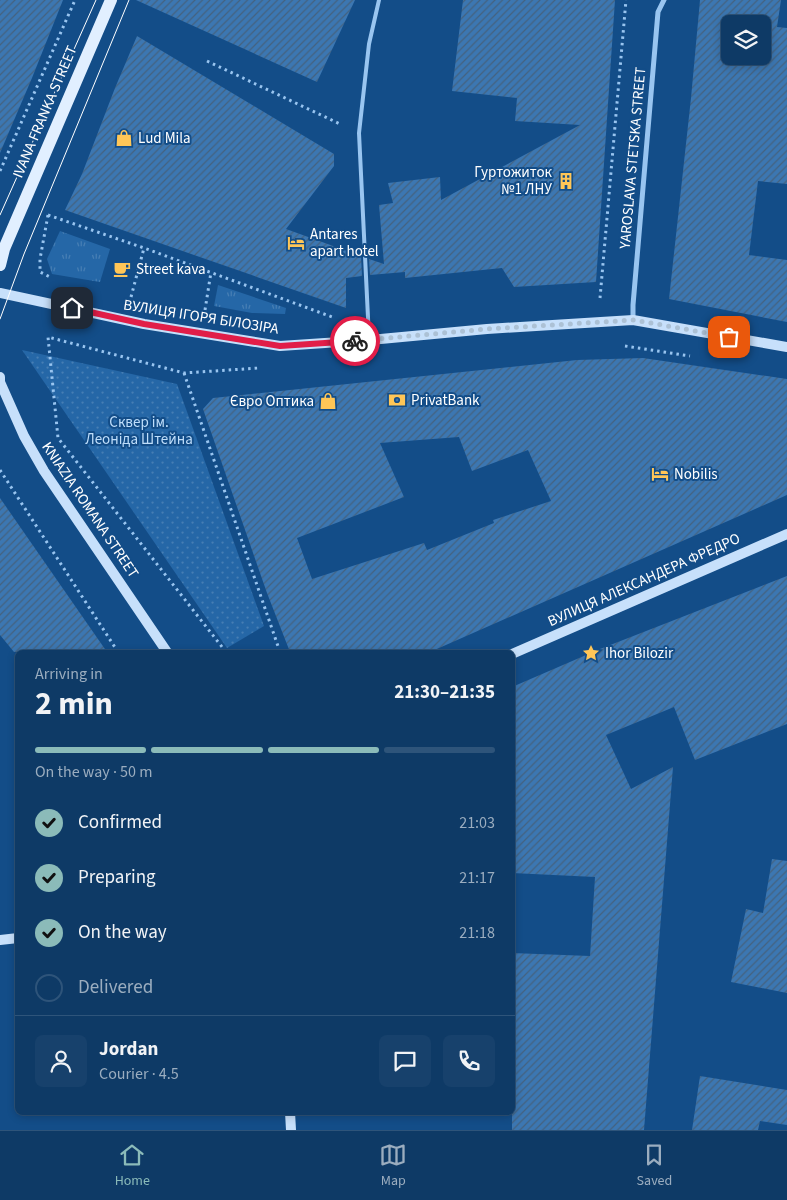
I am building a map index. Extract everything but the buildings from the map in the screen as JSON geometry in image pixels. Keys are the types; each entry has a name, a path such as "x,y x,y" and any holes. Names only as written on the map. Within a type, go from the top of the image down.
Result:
{"main road":[{"name":"IVANA FRANKA STREET","path":"0,265 4,249 111,0"}],"street":[{"name":"YAROSLAVA STETSKA STREET","path":"634,320 632,305 658,12 664,0"},
{"name":"ВУЛИЦЯ ІГОРЯ БІЛОЗІРА","path":"0,293 144,324 280,346 487,329 634,320 787,348"},
{"name":"KNIAZIA ROMANA STREET","path":"0,377 0,382 24,436 44,472 166,650"},
{"name":"ВУЛИЦЯ АЛЕКСАНДЕРА ФРЕДРО","path":"515,653 787,534"},
{"path":"0,940 15,938"},
{"path":"290,1115 290,1130"}],"lane":[{"path":"370,340 359,132 369,44 379,0"}],"path":[{"path":"0,171 75,0"},
{"path":"626,0 600,302 632,305"},
{"path":"207,61 359,132"},
{"path":"48,215 211,272 340,320 331,320"},
{"path":"140,300 131,298 144,248"},
{"path":"40,272 59,282"},
{"path":"205,313 211,272"},
{"path":"224,650 58,438 48,337 184,374 263,368"},
{"path":"620,346 698,358"},
{"path":"184,374 279,650"},
{"path":"0,470 117,650"}],"green space":[{"path":"60,231 110,249 100,282 52,274 47,259"},
{"path":"218,285 286,308 285,314 252,313 214,306"},
{"name":"Сквер ім. Леоніда Штейна","path":"22,350 177,384 264,626 227,648"}],"tram line":[{"path":"0,215 96,0"},
{"path":"0,319 24,254 129,0"}],"way so far":[{"path":"355,341 487,329 634,320 729,337"}],"place":[{"name":"Lud Mila","path":"124,138"},
{"name":"Гуртожиток №1 ЛНУ","path":"566,181"},
{"name":"Antares apart hotel","path":"296,243"},
{"name":"Street kava","path":"122,269"},
{"name":"PrivatBank","path":"397,400"},
{"name":"Євро Оптика","path":"328,401"},
{"name":"Nobilis","path":"660,474"},
{"name":"Ihor Bilozir","path":"591,653"}],"route":[{"path":"72,308 144,324 280,346 355,341"}]}
